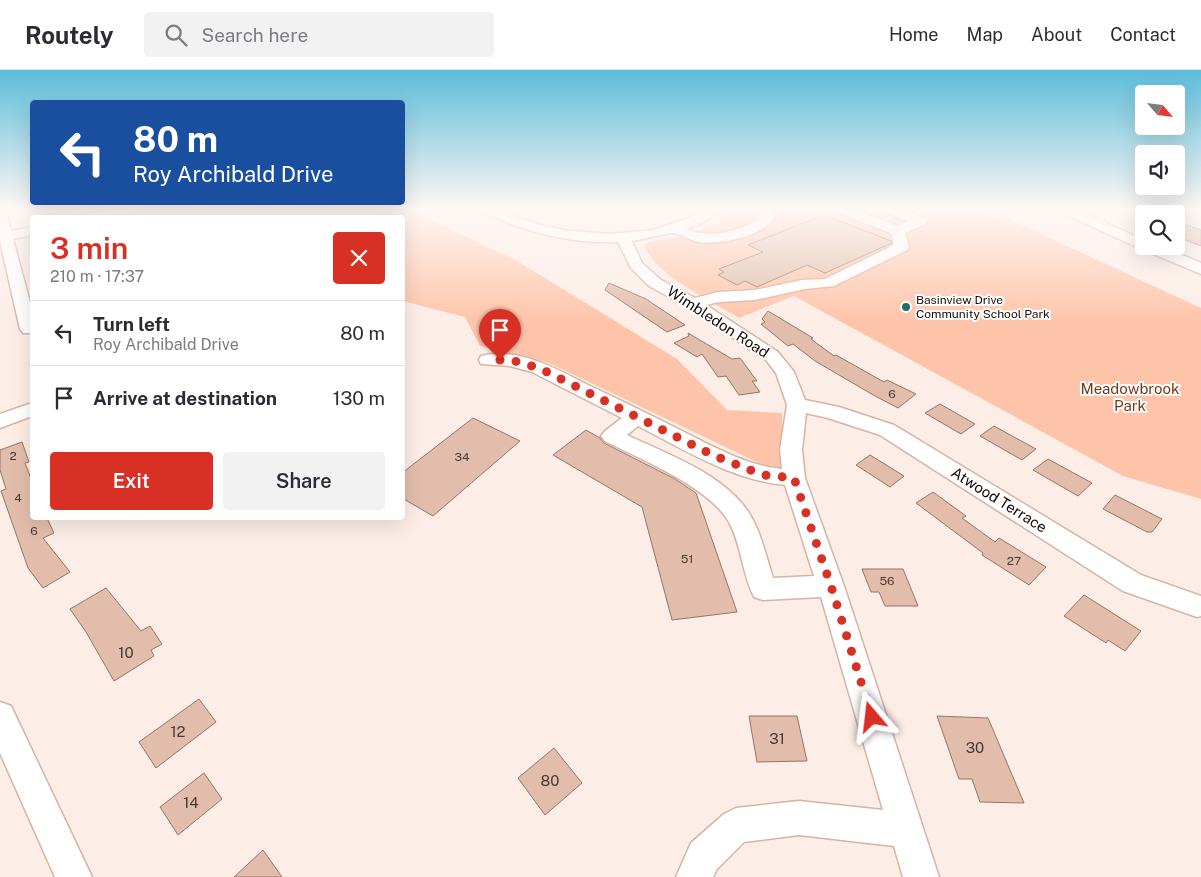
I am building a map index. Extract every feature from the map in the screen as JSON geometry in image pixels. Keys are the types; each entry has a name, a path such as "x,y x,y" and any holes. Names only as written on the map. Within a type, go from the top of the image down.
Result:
{"street":[{"path":"6,247 29,329"},
{"name":"Wimbledon Road","path":"627,247 636,265 655,283 693,304 772,356 785,372 797,405 791,450 794,478 831,586 921,877"},
{"path":"693,304 718,297 755,295 796,288 802,285 828,283 902,247"},
{"path":"1170,255 1201,268"},
{"path":"488,360 511,360 539,368 715,456 763,475 794,478"},
{"name":"Atwood Terrace","path":"797,405 860,419 887,430 1132,583 1197,606"},
{"path":"0,421 30,410"},
{"path":"637,417 612,436 723,496 740,518 763,589 831,586"},
{"path":"0,717 74,877"},
{"path":"694,877 704,856 736,826 799,818 907,830"}],"green space":[{"path":"405,247 487,247 519,262 677,359 727,410 782,413 782,474 549,363 480,346 465,317 405,302"},
{"name":"Meadowbrook Park","path":"644,247 1069,247 1201,308 1201,499 1123,476 794,296 739,318 673,278 651,257"}],"building":[{"path":"752,247 884,247 825,273 807,265 757,287 745,281 737,285 718,275 724,272 719,269 763,252"},
{"path":"609,283 646,299 685,325 667,332 605,290"},
{"path":"768,311 813,338 811,339 834,356 836,355 884,382 887,380 916,394 898,408 875,396 815,361 793,344 788,346 761,324 765,322 762,319"},
{"path":"688,333 732,359 740,358 757,381 752,381 760,392 739,395 726,376 718,377 702,354 697,357 674,343 689,336"},
{"path":"940,404 975,424 961,434 925,413"},
{"path":"473,418 520,441 433,516 405,500 405,471"},
{"path":"994,426 1036,449 1022,460 980,436"},
{"path":"586,430 600,438 604,443 675,479 696,493 737,612 672,620 642,507 553,455"},
{"path":"22,442 29,462 25,463 30,476 30,520 48,520 54,533 43,538 70,572 43,588 28,568 1,491 6,489 0,470 0,450"},
{"path":"870,455 904,476 890,487 856,465"},
{"path":"1048,459 1092,483 1078,496 1033,470"},
{"path":"933,492 966,516 962,518 995,542 999,538 1046,567 1029,585 982,555 983,553 916,503"},
{"path":"1115,495 1162,519 1152,532 1147,532 1103,509"},
{"path":"862,569 903,569 918,606 885,606 879,592 871,592"},
{"path":"106,588 141,631 150,626 162,644 151,650 154,656 114,681 86,632 70,609"},
{"path":"1084,595 1141,631 1125,651 1108,640 1106,643 1064,616"},
{"path":"199,699 216,722 156,768 139,742"},
{"path":"749,716 797,716 807,761 757,762"},
{"path":"937,716 988,718 1024,803 980,802 972,779 959,779"},
{"path":"554,748 582,783 545,815 518,778"},
{"path":"204,773 222,799 178,835 160,807"},
{"path":"263,850 282,877 234,877"}],"place":[{"name":"Basinview Drive Community School Park","path":"906,307"}],"route":[{"path":"500,360 511,360 539,368 715,456 763,475 794,478 831,586 872,717"}]}
